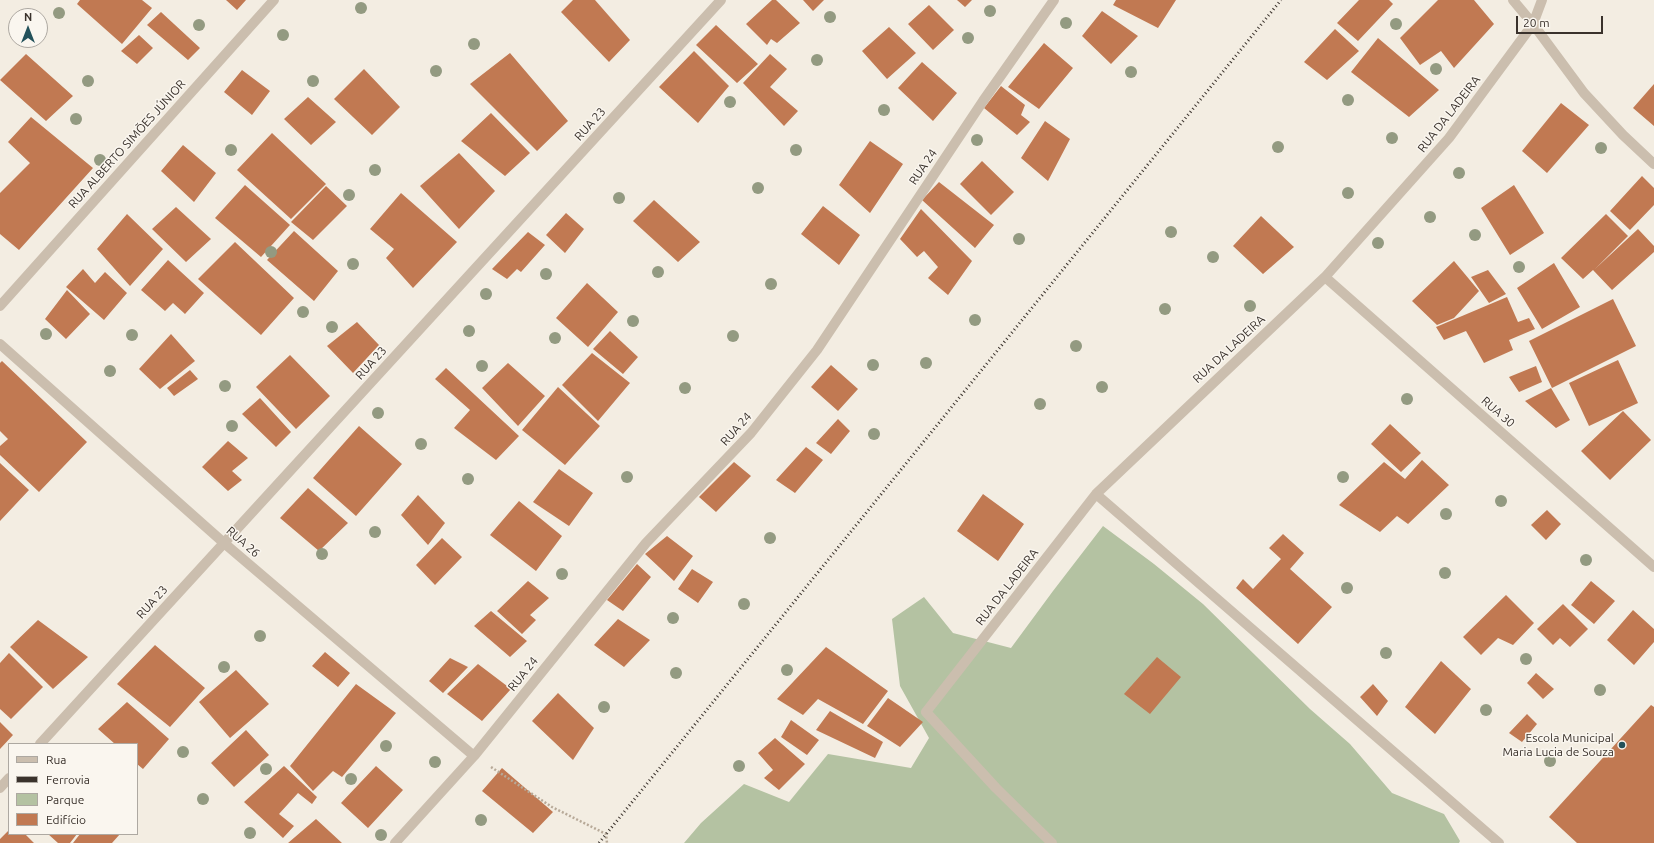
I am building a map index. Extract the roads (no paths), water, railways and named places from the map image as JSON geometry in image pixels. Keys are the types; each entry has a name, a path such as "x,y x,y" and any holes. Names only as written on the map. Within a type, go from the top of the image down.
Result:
{"street":[{"name":"RUA ALBERTO SIMÕES JÚNIOR","path":"0,306 274,0"},
{"name":"RUA 23","path":"41,743 721,0"},
{"name":"RUA 24","path":"395,843 474,756 646,543 751,433 817,350 983,101 1054,0"},
{"path":"1513,0 1533,24 1584,93 1623,135 1654,164"},
{"name":"RUA DA LADEIRA","path":"1052,843 996,788 926,712 1096,494 1325,277 1449,138 1533,24 1542,0"},
{"name":"RUA 30","path":"1325,277 1654,567"},
{"name":"RUA 26","path":"0,344 224,543 474,756"},
{"path":"1096,494 1499,843"},
{"path":"0,788 8,779"}],"railway":[{"path":"599,843 1281,0"}],"place":[{"name":"Escola Municipal Maria Lucia de Souza","path":"1622,745"}]}
